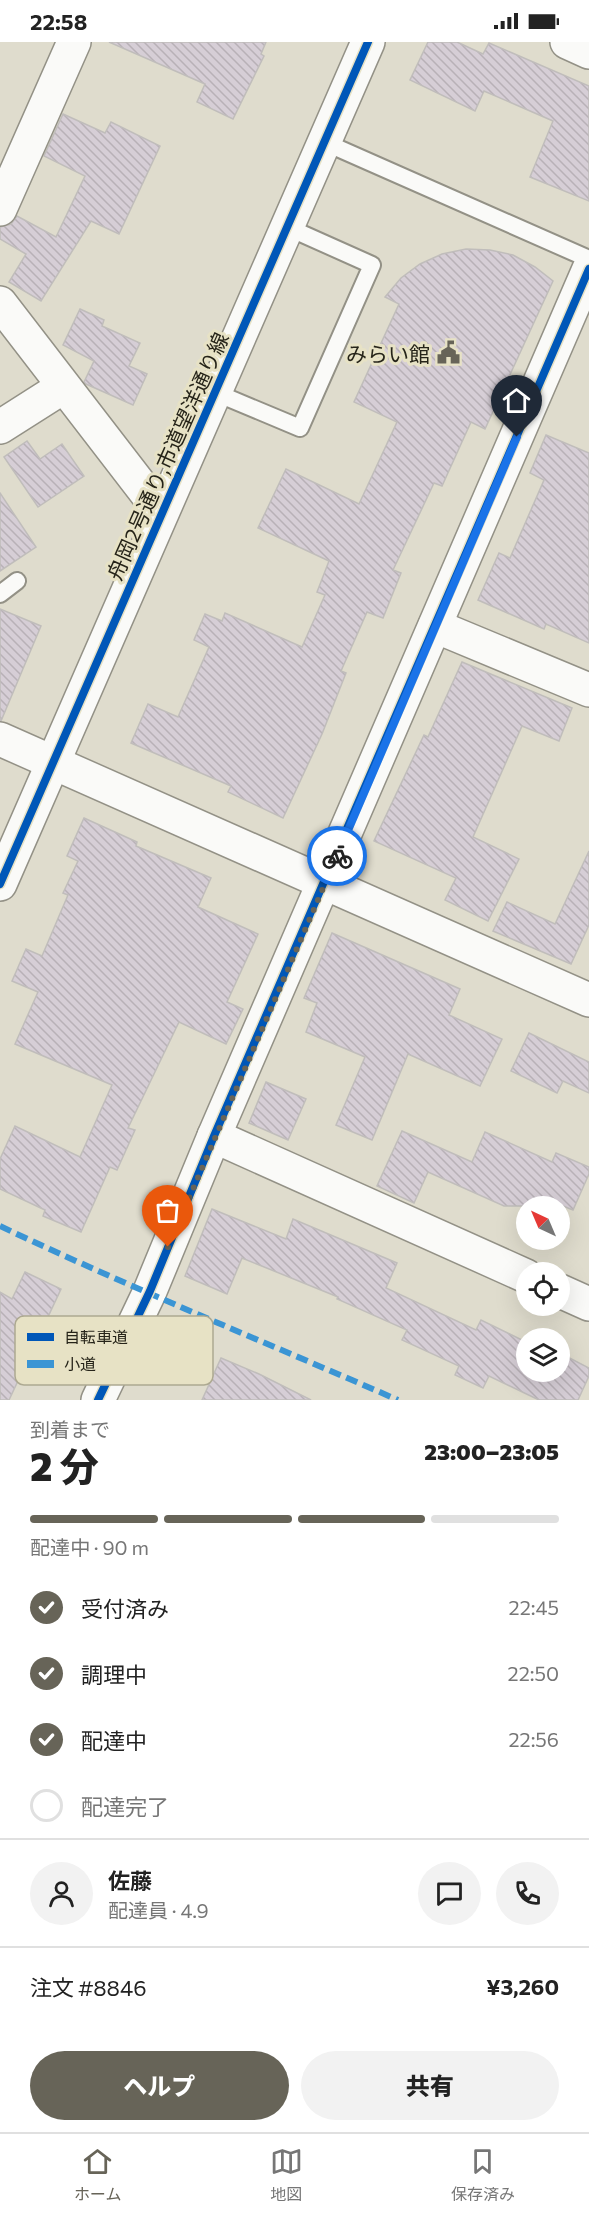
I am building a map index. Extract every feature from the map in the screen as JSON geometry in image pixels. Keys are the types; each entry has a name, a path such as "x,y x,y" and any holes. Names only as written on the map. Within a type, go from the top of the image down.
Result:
{"street":[{"path":"0,209 74,42"},
{"name":"舟岡2号通り,市道望洋通り線","path":"0,884 368,42"},
{"path":"567,42 589,52"},
{"path":"138,1316 589,269"},
{"path":"0,303 161,512"},
{"path":"0,427 63,387"},
{"path":"435,626 589,690"},
{"path":"0,739 589,999"},
{"path":"214,1137 516,1272"},
{"path":"570,1295 589,1304"},
{"path":"98,1400 105,1385"}],"lane":[{"path":"324,142 589,259"},
{"path":"214,392 300,428 372,265 286,227"},
{"path":"0,594 17,581"}],"building":[{"path":"109,42 266,42 261,54 264,56 233,119 197,102 205,84"},
{"path":"428,42 457,42 483,54 489,43 589,86 589,201 530,177 553,121 484,91 475,111 410,80"},
{"path":"63,114 105,133 111,122 160,146 119,234 91,221 41,301 9,282 26,254 0,239 0,227 11,224 17,216 56,237 85,176 44,156"},
{"path":"466,249 490,250 513,255 535,267 553,281 485,429 471,422 442,486 434,483 393,570 401,573 383,618 367,612 341,671 346,673 322,734 283,818 228,792 231,786 131,743 148,704 178,717 209,647 194,640 205,614 222,621 225,613 302,647 325,595 317,592 329,561 258,528 286,469 359,504 397,422 354,402 399,304 385,297 401,278 420,264 442,254"},
{"path":"80,309 104,320 102,326 140,343 129,366 147,374 133,405 86,384 84,382 94,361 63,345"},
{"path":"546,435 589,453 589,643 546,624 544,629 478,600 499,553 510,558 544,480 530,473"},
{"path":"27,441 40,459 62,444 84,476 38,507 4,457"},
{"path":"0,493 36,547 0,571"},
{"path":"0,609 41,626 1,721 0,721"},
{"path":"462,662 572,708 559,741 522,726 473,837 519,859 488,921 445,900 456,878 374,841 424,735 428,737"},
{"path":"84,818 137,842 136,846 211,878 198,907 258,934 227,1002 243,1009 226,1044 179,1022 128,1128 135,1130 117,1170 110,1167 81,1232 43,1216 45,1210 0,1189 0,1159 15,1126 80,1157 112,1085 15,1044 38,992 12,981 26,949 42,956 68,895 63,893 78,861 67,856"},
{"path":"589,851 589,925 571,964 493,931 507,902 555,924"},
{"path":"332,933 460,989 449,1015 502,1039 480,1086 408,1054 372,1140 336,1125 365,1057 306,1032 317,1003 304,998"},
{"path":"529,1033 589,1062 589,1093 563,1081 557,1093 511,1071"},
{"path":"266,1082 306,1099 288,1140 249,1123"},
{"path":"402,1131 472,1162 485,1132 552,1162 556,1153 589,1167 589,1174 573,1210 570,1209 570,1196 516,1196 516,1206 504,1206 428,1172 414,1203 377,1186"},
{"path":"212,1209 286,1239 293,1219 397,1263 386,1288 476,1330 481,1320 516,1337 516,1382 570,1382 570,1358 589,1368 589,1376 578,1400 539,1400 489,1376 483,1388 455,1375 459,1366 402,1340 407,1330 337,1299 338,1297 242,1258 227,1294 185,1276"},
{"path":"25,1272 61,1289 48,1316 15,1316 16,1385 9,1400 0,1400 0,1292 12,1299"},
{"path":"221,1358 311,1400 202,1400 209,1385 213,1385 213,1376"}],"marked path":[{"path":"0,1226 202,1316"},
{"path":"213,1321 398,1400"}],"cycle path":[{"path":"0,884 368,42"},
{"path":"138,1316 589,269"},
{"path":"98,1400 105,1385"}],"way so far":[{"path":"168,1247 337,856"}],"place":[{"name":"みらい館","path":"448,353"}],"route":[{"path":"337,856 517,437"}]}
